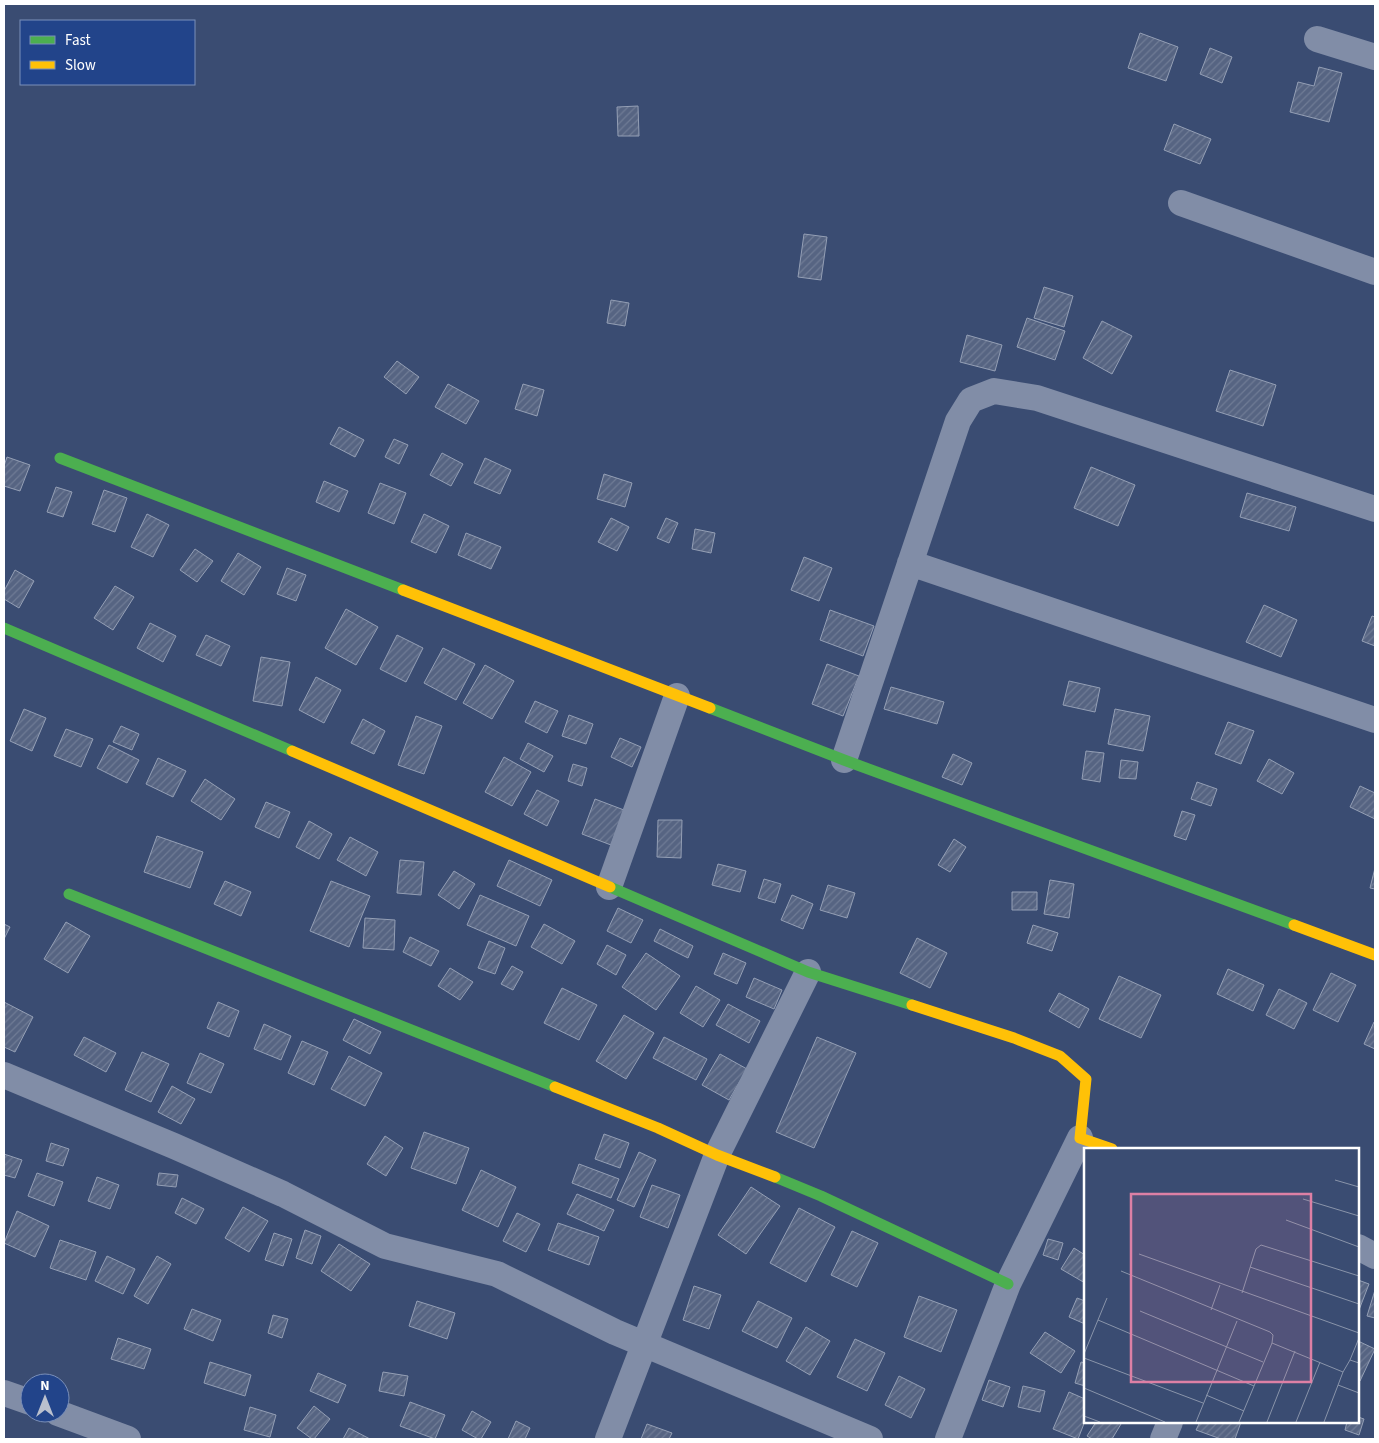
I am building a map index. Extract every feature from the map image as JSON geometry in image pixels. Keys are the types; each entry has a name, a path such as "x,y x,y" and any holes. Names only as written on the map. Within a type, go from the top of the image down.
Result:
{"street":[{"path":"1317,39 1375,57"},
{"path":"1181,203 1375,272"},
{"path":"844,760 958,421 971,400 994,391 1036,398 1375,509"},
{"path":"60,458 844,760 1375,954"},
{"path":"910,563 1375,720"},
{"path":"4,628 808,972 1014,1038 1060,1056 1086,1079 1080,1138 1008,1284 948,1439"},
{"path":"609,887 677,696"},
{"path":"69,894 658,1128 717,1155 821,1196 1008,1284"},
{"path":"608,1439 717,1155 808,972"},
{"path":"4,1075 283,1194 385,1246 497,1274 614,1332 870,1439"},
{"path":"1080,1138 1109,1148"},
{"path":"1359,1248 1375,1256"},
{"path":"4,1392 20,1398"},
{"path":"70,1417 128,1439"},
{"path":"1163,1439 1170,1423"}],"building":[{"path":"1140,33 1178,47 1166,81 1128,68"},
{"path":"1210,48 1232,57 1222,83 1200,74"},
{"path":"1319,67 1342,73 1329,122 1290,112 1298,82 1314,86"},
{"path":"638,106 639,136 618,136 617,107"},
{"path":"1174,124 1211,139 1200,164 1164,150"},
{"path":"804,234 827,237 821,280 798,277"},
{"path":"1044,287 1073,296 1064,327 1034,318"},
{"path":"611,300 629,303 625,326 607,323"},
{"path":"1027,318 1065,331 1055,360 1017,347"},
{"path":"1102,321 1132,336 1112,374 1083,358"},
{"path":"967,335 1002,345 995,371 960,362"},
{"path":"397,361 419,377 406,394 384,377"},
{"path":"1230,370 1276,385 1263,426 1216,411"},
{"path":"448,384 479,401 466,424 435,407"},
{"path":"523,384 544,390 537,416 515,409"},
{"path":"339,427 364,440 355,457 330,444"},
{"path":"394,439 408,445 399,464 385,457"},
{"path":"442,453 463,464 451,486 430,475"},
{"path":"7,457 30,465 20,491 4,486 4,466"},
{"path":"485,458 511,470 500,494 474,483"},
{"path":"1091,467 1135,485 1118,526 1074,508"},
{"path":"604,474 632,483 625,507 597,499"},
{"path":"324,481 348,491 339,512 316,502"},
{"path":"380,483 406,493 394,524 368,513"},
{"path":"56,487 72,492 63,517 47,512"},
{"path":"104,490 127,498 115,532 92,524"},
{"path":"1247,493 1296,507 1289,531 1240,517"},
{"path":"147,514 169,525 153,557 131,547"},
{"path":"424,514 449,526 436,553 411,542"},
{"path":"611,518 629,527 617,551 598,542"},
{"path":"666,518 678,523 669,543 657,538"},
{"path":"695,529 715,533 711,553 692,549"},
{"path":"466,533 501,547 491,569 458,555"},
{"path":"195,549 213,561 197,582 180,570"},
{"path":"238,553 261,567 244,595 221,581"},
{"path":"804,557 832,568 819,601 791,590"},
{"path":"287,568 306,575 296,601 277,594"},
{"path":"15,570 34,581 19,608 4,599 4,591"},
{"path":"115,586 134,597 113,630 94,618"},
{"path":"1264,605 1297,620 1281,657 1246,642"},
{"path":"346,609 378,627 356,665 325,648"},
{"path":"830,610 874,626 863,656 820,640"},
{"path":"1372,616 1375,617 1375,646 1362,641"},
{"path":"150,623 176,636 163,662 137,648"},
{"path":"206,635 230,646 221,666 196,655"},
{"path":"397,635 423,648 406,682 380,669"},
{"path":"443,648 475,664 456,700 424,683"},
{"path":"261,657 290,662 282,706 253,701"},
{"path":"827,664 859,676 843,716 812,704"},
{"path":"485,665 514,681 492,719 463,703"},
{"path":"316,677 341,690 324,723 299,710"},
{"path":"1069,681 1100,688 1095,712 1063,705"},
{"path":"891,687 944,702 937,724 884,709"},
{"path":"535,701 558,711 547,733 525,722"},
{"path":"24,709 46,718 32,751 10,741"},
{"path":"1115,709 1150,716 1143,751 1108,744"},
{"path":"569,715 593,724 586,744 562,736"},
{"path":"416,716 442,726 424,774 398,765"},
{"path":"363,719 385,731 374,754 351,743"},
{"path":"1228,722 1254,731 1241,764 1215,754"},
{"path":"121,726 139,734 132,750 113,742"},
{"path":"66,729 93,739 81,767 54,756"},
{"path":"620,738 641,747 632,767 611,757"},
{"path":"528,743 553,756 544,772 520,759"},
{"path":"109,745 139,760 127,783 97,768"},
{"path":"1086,751 1104,753 1100,782 1082,779"},
{"path":"953,754 972,763 962,785 942,777"},
{"path":"504,757 531,772 512,806 485,792"},
{"path":"158,758 186,771 173,797 146,784"},
{"path":"1269,759 1294,773 1282,794 1257,781"},
{"path":"1121,760 1138,762 1136,779 1119,778"},
{"path":"573,764 587,768 582,786 568,781"},
{"path":"205,779 235,799 221,820 191,801"},
{"path":"1197,782 1217,789 1211,806 1191,799"},
{"path":"1360,786 1375,793 1375,819 1350,807"},
{"path":"537,790 559,801 547,826 524,814"},
{"path":"595,799 624,810 611,845 582,834"},
{"path":"266,802 290,812 279,838 255,827"},
{"path":"1182,811 1195,815 1186,840 1174,836"},
{"path":"658,820 682,820 681,858 657,857"},
{"path":"309,821 332,834 319,859 296,847"},
{"path":"157,836 203,852 190,888 144,872"},
{"path":"350,837 378,852 366,876 337,860"},
{"path":"954,839 966,847 950,872 938,865"},
{"path":"400,860 424,862 421,895 397,893"},
{"path":"509,860 552,880 540,906 497,886"},
{"path":"718,864 746,871 740,892 712,885"},
{"path":"1375,868 1375,889 1370,888"},
{"path":"454,871 475,884 459,909 438,895"},
{"path":"764,879 781,884 775,903 758,898"},
{"path":"1050,880 1074,884 1069,918 1044,914"},
{"path":"225,881 251,892 241,916 214,904"},
{"path":"331,881 370,896 349,947 310,931"},
{"path":"828,885 855,893 847,918 820,910"},
{"path":"1012,892 1037,892 1037,910 1012,910"},
{"path":"480,895 529,916 516,946 467,925"},
{"path":"792,895 813,904 803,929 781,920"},
{"path":"618,908 643,920 631,943 607,931"},
{"path":"365,918 395,920 394,950 363,948"},
{"path":"66,922 90,936 68,973 44,959"},
{"path":"4,924 10,927 4,939"},
{"path":"544,924 575,941 562,964 531,947"},
{"path":"1033,925 1058,933 1052,951 1027,943"},
{"path":"660,929 693,946 688,958 654,941"},
{"path":"410,937 439,951 431,966 403,952"},
{"path":"917,938 947,953 930,988 900,973"},
{"path":"489,941 505,948 495,974 478,968"},
{"path":"607,945 626,955 616,975 597,964"},
{"path":"646,953 680,976 656,1010 622,987"},
{"path":"723,953 746,963 737,984 714,974"},
{"path":"512,966 523,972 513,990 501,984"},
{"path":"450,968 473,982 460,1000 438,986"},
{"path":"1228,969 1264,985 1253,1011 1217,994"},
{"path":"1331,973 1356,985 1338,1022 1313,1010"},
{"path":"1119,976 1161,995 1141,1038 1099,1019"},
{"path":"754,978 782,990 774,1009 746,997"},
{"path":"696,986 720,1000 703,1027 680,1013"},
{"path":"562,988 597,1005 579,1040 544,1023"},
{"path":"1279,989 1307,1003 1294,1029 1266,1015"},
{"path":"1059,993 1089,1009 1079,1028 1049,1011"},
{"path":"4,1002 33,1017 15,1052 4,1047"},
{"path":"218,1002 239,1011 229,1037 207,1028"},
{"path":"728,1004 760,1021 749,1043 716,1025"},
{"path":"624,1015 654,1033 626,1079 596,1061"},
{"path":"354,1019 381,1032 370,1054 343,1040"},
{"path":"1375,1022 1375,1049 1364,1044"},
{"path":"264,1024 291,1036 281,1060 254,1049"},
{"path":"84,1037 116,1053 106,1072 74,1055"},
{"path":"664,1037 707,1059 696,1080 653,1058"},
{"path":"817,1037 856,1053 814,1148 776,1132"},
{"path":"302,1041 328,1052 314,1085 288,1073"},
{"path":"142,1052 169,1064 151,1102 125,1090"},
{"path":"200,1053 224,1064 211,1093 187,1083"},
{"path":"720,1054 747,1069 729,1100 702,1085"},
{"path":"349,1056 382,1073 365,1106 331,1089"},
{"path":"172,1086 195,1099 181,1124 158,1112"},
{"path":"424,1132 469,1148 456,1184 411,1168"},
{"path":"604,1134 629,1143 620,1168 595,1159"},
{"path":"385,1136 403,1148 386,1176 367,1164"},
{"path":"51,1143 69,1149 63,1166 46,1161"},
{"path":"639,1152 656,1160 634,1207 617,1200"},
{"path":"4,1154 22,1160 15,1178 4,1175"},
{"path":"579,1164 619,1179 611,1198 572,1183"},
{"path":"481,1170 516,1187 498,1227 462,1210"},
{"path":"37,1173 63,1182 54,1206 28,1196"},
{"path":"159,1173 178,1175 176,1187 157,1185"},
{"path":"97,1177 119,1185 110,1209 88,1201"},
{"path":"652,1185 680,1195 668,1228 640,1217"},
{"path":"751,1187 780,1206 746,1254 718,1235"},
{"path":"577,1194 614,1210 604,1231 567,1214"},
{"path":"182,1198 204,1209 196,1224 175,1213"},
{"path":"243,1207 268,1221 249,1252 225,1238"},
{"path":"799,1208 835,1227 806,1282 770,1263"},
{"path":"17,1211 49,1226 35,1257 4,1243"},
{"path":"517,1213 540,1224 526,1252 503,1241"},
{"path":"558,1223 599,1237 589,1265 548,1250"},
{"path":"305,1230 321,1236 312,1264 296,1258"},
{"path":"852,1231 878,1243 857,1287 831,1275"},
{"path":"274,1233 292,1239 283,1266 265,1260"},
{"path":"1048,1239 1063,1243 1058,1260 1043,1255"},
{"path":"60,1240 96,1252 86,1280 50,1268"},
{"path":"339,1244 370,1264 351,1291 321,1271"},
{"path":"1074,1248 1084,1254 1084,1282 1061,1269"},
{"path":"107,1256 135,1269 123,1294 95,1281"},
{"path":"157,1256 171,1264 148,1304 134,1296"},
{"path":"1359,1280 1369,1284 1359,1310"},
{"path":"694,1286 721,1295 709,1329 683,1320"},
{"path":"1375,1290 1375,1318 1367,1316"},
{"path":"919,1296 957,1310 941,1352 904,1337"},
{"path":"1077,1298 1084,1301 1084,1324 1069,1317"},
{"path":"417,1301 455,1313 447,1339 409,1326"},
{"path":"758,1301 792,1318 777,1348 742,1331"},
{"path":"192,1309 221,1320 213,1341 184,1329"},
{"path":"273,1315 288,1319 282,1338 268,1333"},
{"path":"806,1327 830,1341 810,1375 786,1361"},
{"path":"1045,1332 1075,1351 1061,1373 1030,1353"},
{"path":"118,1338 151,1349 144,1369 111,1359"},
{"path":"855,1339 885,1353 867,1391 837,1377"},
{"path":"1359,1341 1375,1349 1359,1380"},
{"path":"210,1362 251,1375 245,1396 204,1383"},
{"path":"1081,1362 1084,1363 1084,1386 1075,1383"},
{"path":"383,1372 408,1376 404,1396 379,1391"},
{"path":"318,1373 346,1385 338,1403 310,1391"},
{"path":"899,1376 925,1389 911,1418 885,1405"},
{"path":"989,1380 1010,1387 1003,1407 982,1400"},
{"path":"1023,1386 1045,1391 1040,1412 1018,1407"},
{"path":"1069,1392 1084,1399 1084,1423 1078,1439 1053,1429"},
{"path":"410,1402 445,1415 435,1439 400,1426"},
{"path":"314,1406 330,1419 312,1439 297,1428"},
{"path":"250,1407 276,1415 270,1437 244,1430"},
{"path":"472,1411 491,1422 481,1439 462,1430"},
{"path":"1359,1417 1364,1419 1359,1435 1345,1430 1347,1423 1359,1423"},
{"path":"516,1421 530,1428 525,1439 508,1439"},
{"path":"1095,1423 1121,1424 1112,1439 1092,1439 1087,1436"},
{"path":"1200,1423 1241,1423 1235,1439 1221,1439 1196,1430"},
{"path":"647,1424 672,1433 669,1439 641,1439"},
{"path":"349,1428 370,1439 343,1439"}],"traffic: fast":[{"path":"60,458 403,590"},
{"path":"4,628 292,751"},
{"path":"710,708 844,760 1294,925"},
{"path":"610,887 808,972 912,1005"},
{"path":"69,894 555,1087"},
{"path":"775,1177 821,1196 1008,1284"}],"traffic: slow":[{"path":"403,590 710,708"},
{"path":"292,751 610,887"},
{"path":"1294,925 1375,955"},
{"path":"912,1005 1014,1038 1060,1056 1086,1079 1080,1138 1109,1148"},
{"path":"555,1087 658,1128 717,1155 775,1177"}]}
